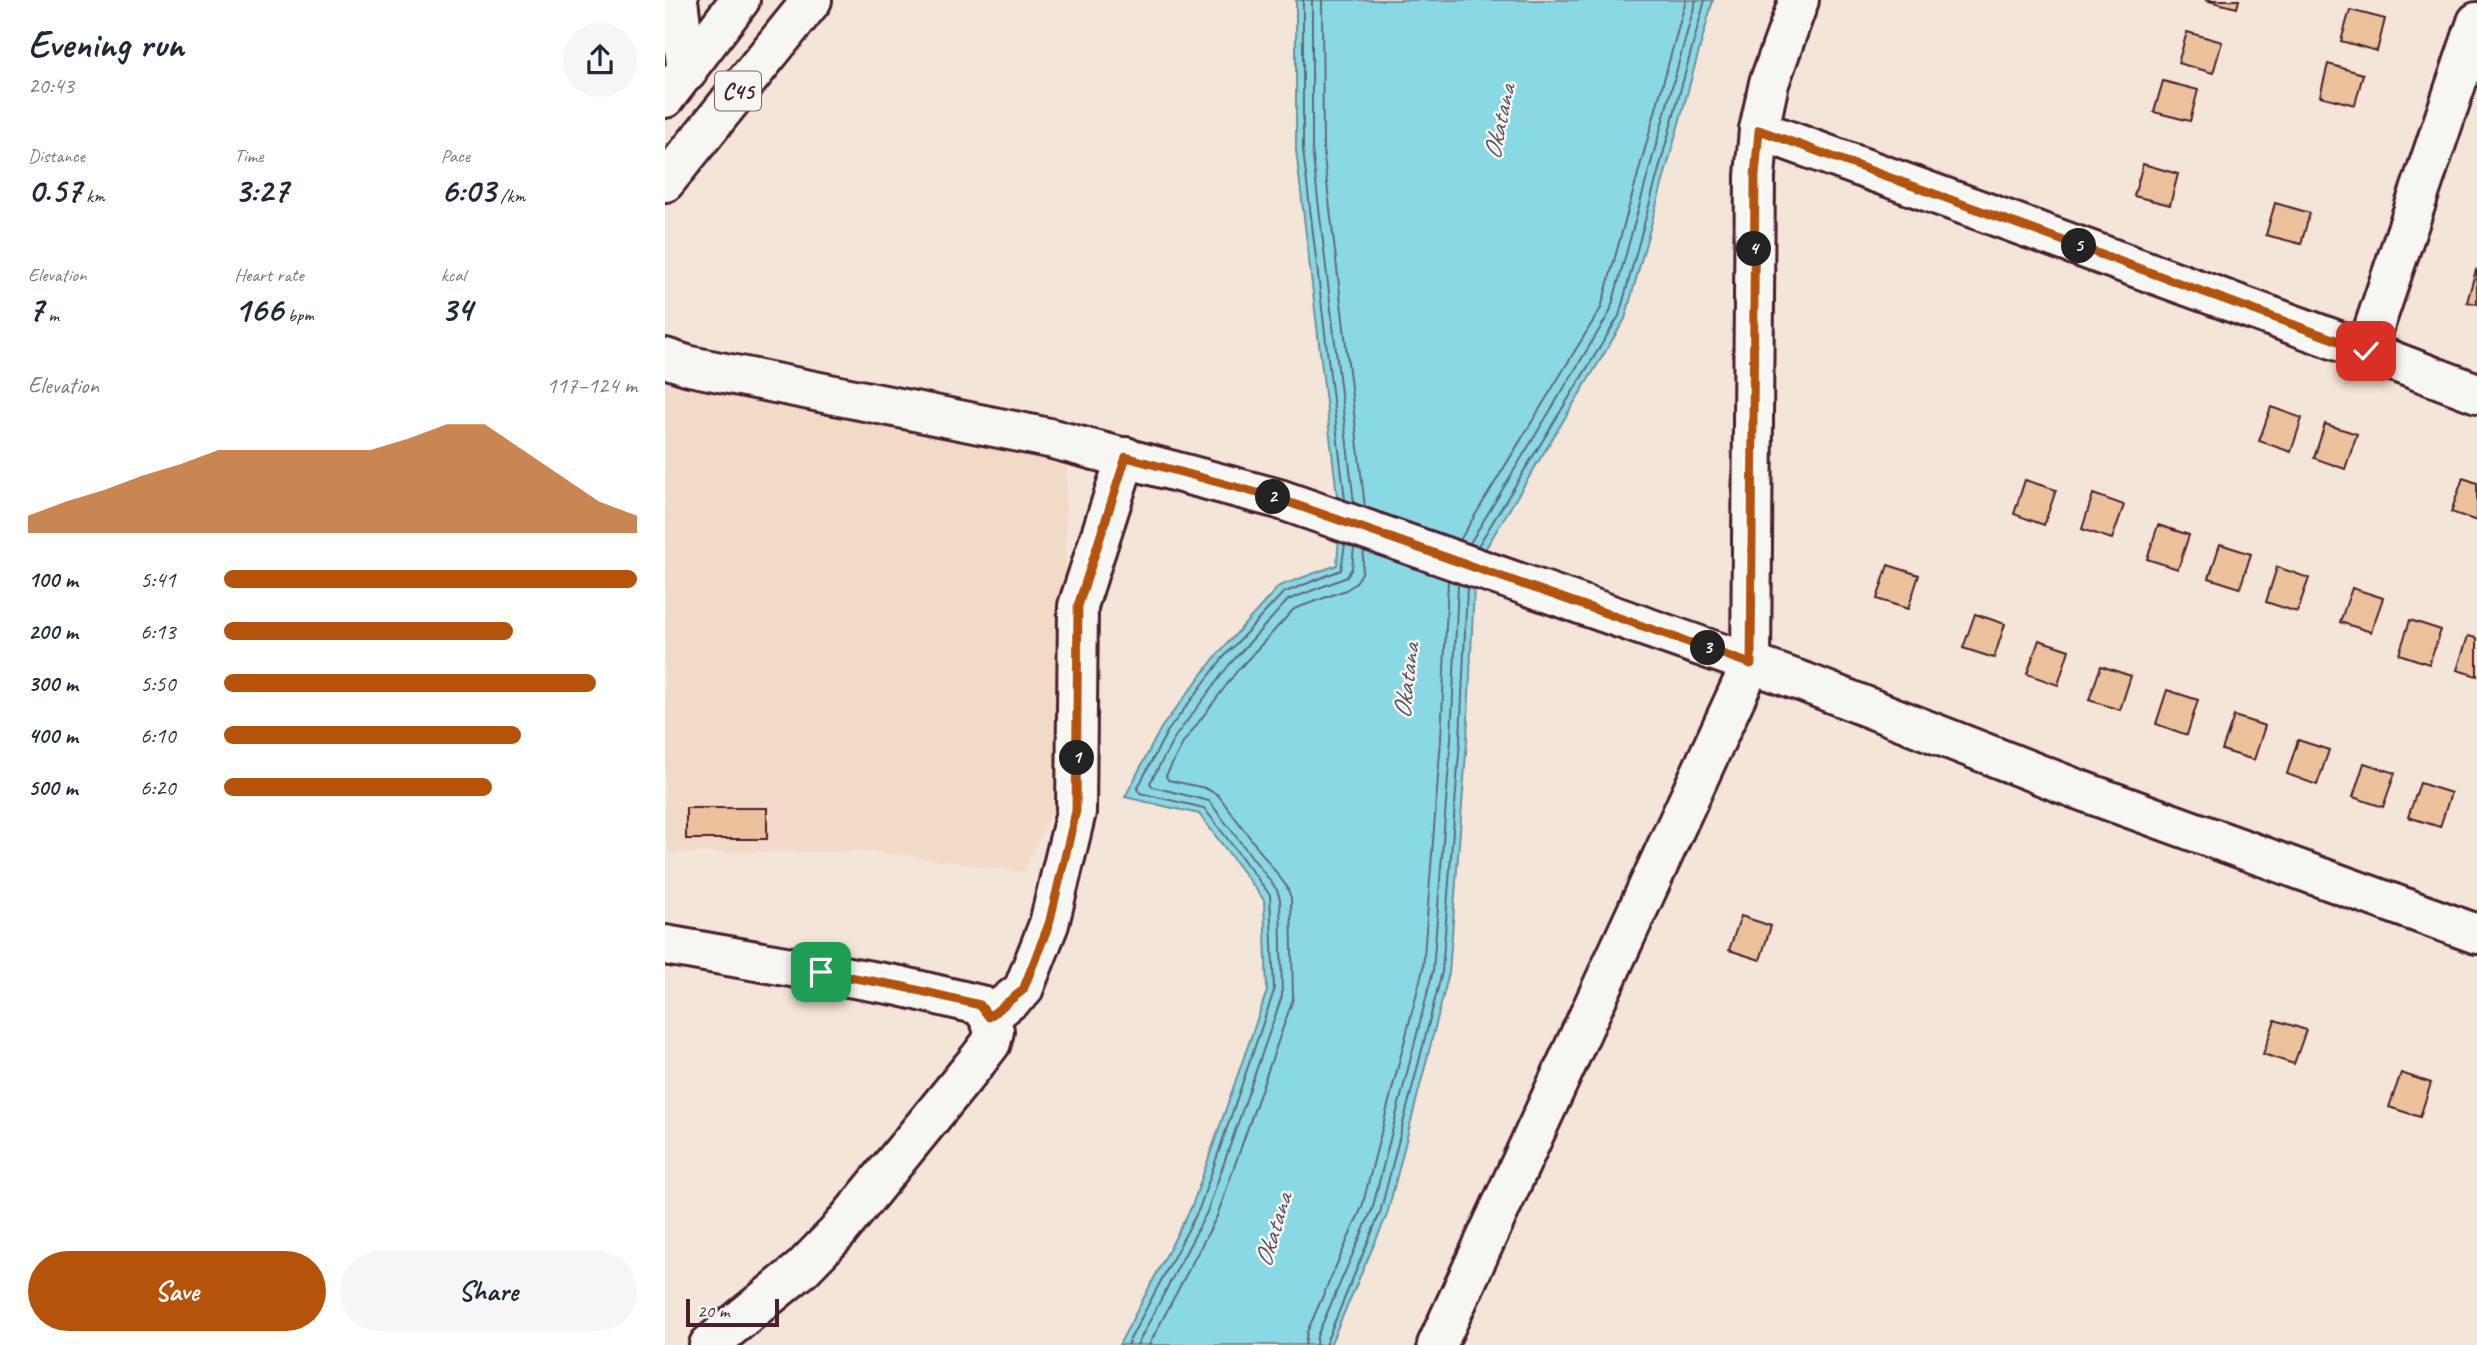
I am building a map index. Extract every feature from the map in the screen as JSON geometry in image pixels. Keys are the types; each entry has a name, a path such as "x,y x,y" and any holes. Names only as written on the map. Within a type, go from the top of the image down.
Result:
{"street":[{"path":"676,85 678,0"},
{"name":"C45","path":"676,85 740,0"},
{"name":"C45","path":"665,182 812,0"},
{"path":"1437,1345 1751,664 1755,176 1759,130 1769,83 1799,0"},
{"path":"2366,351 2477,22"},
{"path":"1759,130 2477,393"},
{"path":"665,358 690,366 1049,438 1279,499 1751,664 2074,788 2477,934"},
{"path":"989,1017 1023,990 1049,924 1076,811 1078,606 1126,457"},
{"path":"665,945 900,986 980,1005 989,1017 993,1031 991,1043 837,1233 802,1269 709,1345"}],"shaded area":[{"path":"665,366 1067,461 1062,789 1024,872 871,851 669,853 665,834"}],"water":[{"name":"Okatana","path":"1296,0 1713,0 1625,319 1475,566 1467,740 1449,973 1387,1215 1330,1345 1119,1345 1192,1206 1267,991 1264,900 1199,814 1125,797 1161,728 1217,655 1279,586 1337,565 1340,520 1296,150"}],"building":[{"path":"2205,0 2239,0 2237,8"},
{"path":"2350,10 2385,19 2377,51 2341,41"},
{"path":"2187,32 2222,42 2213,73 2178,63"},
{"path":"2328,64 2363,74 2355,105 2320,96"},
{"path":"2163,81 2198,90 2190,121 2154,112"},
{"path":"2143,164 2178,174 2170,205 2134,196"},
{"path":"2275,203 2310,213 2301,244 2266,235"},
{"path":"2477,271 2477,304 2467,302"},
{"path":"2271,407 2302,418 2291,452 2259,441"},
{"path":"2325,424 2357,434 2345,469 2314,458"},
{"path":"2463,478 2477,483 2477,521 2451,512"},
{"path":"2025,480 2056,490 2044,525 2014,514"},
{"path":"2093,494 2124,505 2112,539 2082,529"},
{"path":"2158,525 2189,535 2178,569 2147,559"},
{"path":"2220,544 2251,554 2240,588 2209,578"},
{"path":"1888,565 1919,575 1908,609 1877,599"},
{"path":"2277,567 2309,578 2297,612 2266,602"},
{"path":"2352,588 2383,598 2371,632 2340,622"},
{"path":"1975,614 2005,624 1994,658 1963,648"},
{"path":"2410,620 2441,630 2429,664 2399,654"},
{"path":"2468,636 2477,638 2477,676 2457,670"},
{"path":"2039,640 2069,650 2058,685 2027,674"},
{"path":"2101,666 2131,676 2120,710 2089,700"},
{"path":"2167,690 2198,700 2187,735 2156,724"},
{"path":"2234,716 2265,726 2254,760 2222,750"},
{"path":"2298,740 2329,750 2317,785 2287,774"},
{"path":"2364,763 2395,773 2383,807 2353,797"},
{"path":"2420,783 2451,793 2440,827 2408,817"},
{"path":"686,808 767,808 767,839 686,839"},
{"path":"1741,916 1771,926 1760,960 1729,950"},
{"path":"2275,1020 2306,1030 2294,1064 2263,1054"},
{"path":"2401,1073 2431,1083 2420,1117 2389,1107"}],"route":[{"path":"821,972 900,986 980,1005 989,1017 1023,990 1049,924 1076,811 1078,606 1126,457 1279,499 1751,664 1755,176 1759,130 2366,351"}]}
